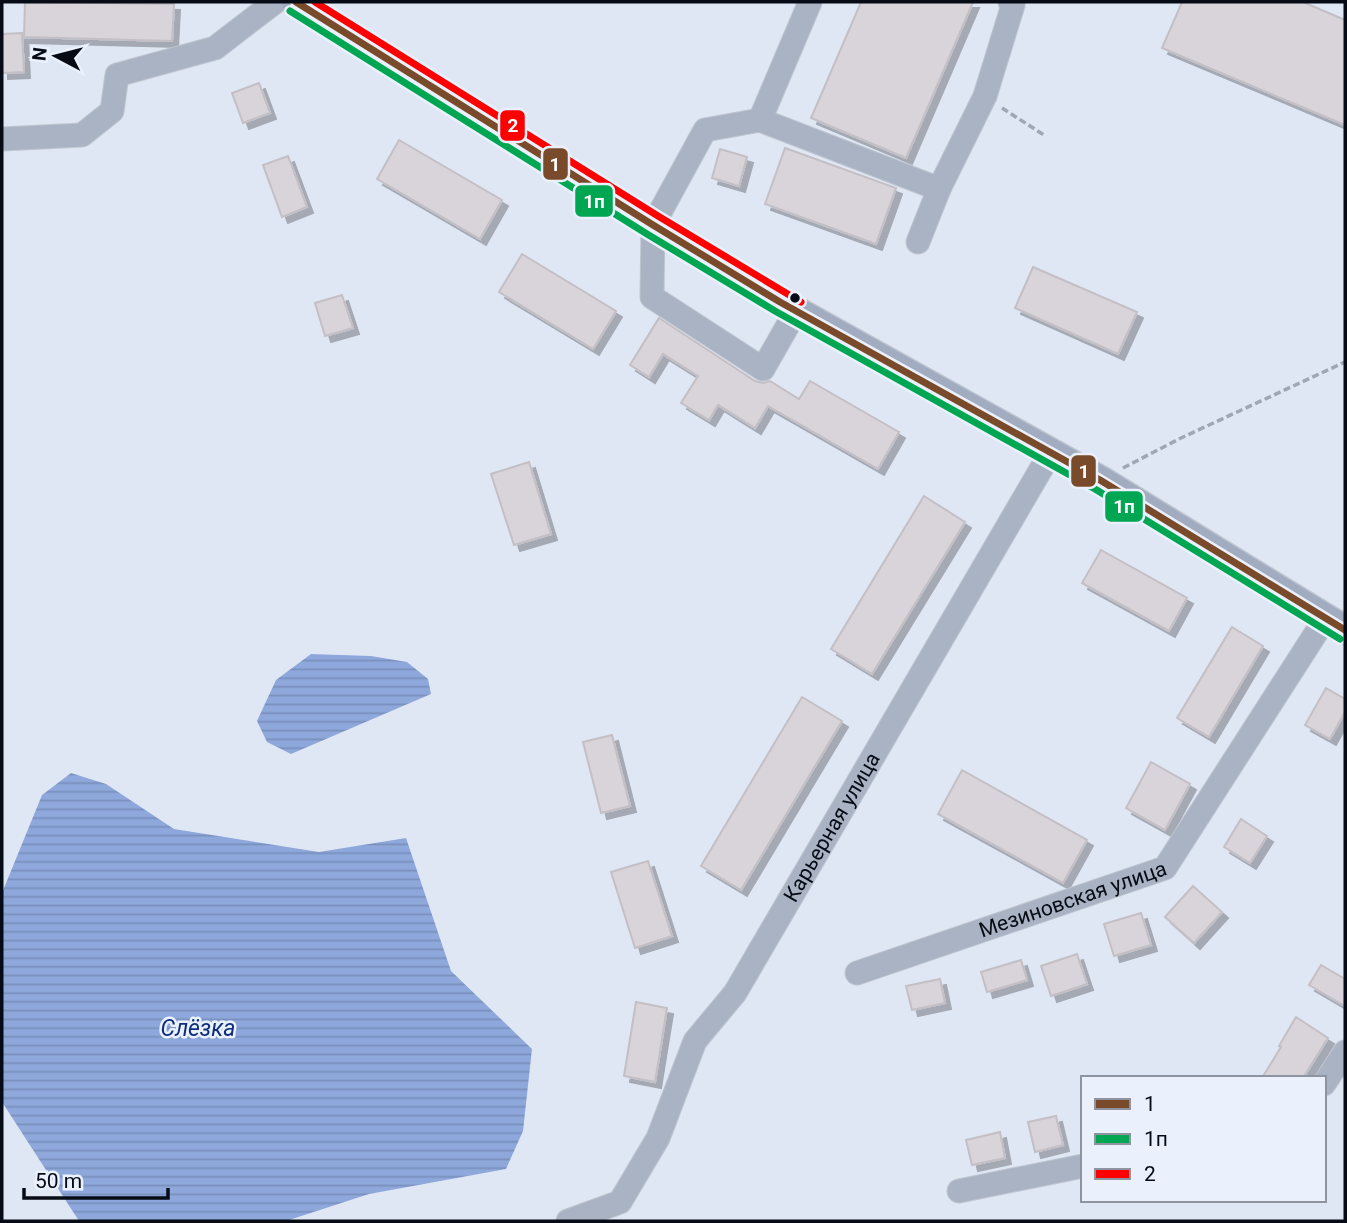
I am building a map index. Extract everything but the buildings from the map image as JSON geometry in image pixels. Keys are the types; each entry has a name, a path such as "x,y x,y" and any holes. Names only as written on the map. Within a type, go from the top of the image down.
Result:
{"main road":[{"path":"296,2 796,311 1100,480 1335,624"}],"street":[{"path":"2,139 82,135 112,111 117,75 215,48 275,2"},
{"path":"760,120 810,2"},
{"path":"918,242 939,189 985,96 1013,5 1010,2"},
{"path":"796,311 763,369 652,297 653,225 705,130 760,120 939,189"},
{"name":"Карьерная улица","path":"568,1221 620,1202 658,1138 695,1041 735,993 1051,452"},
{"name":"Мезиновская улица","path":"857,973 1165,868 1335,624"},
{"path":"1326,1081 1345,1052"},
{"path":"959,1191 1081,1166"}],"path":[{"path":"985,96 1044,135"},
{"path":"1100,480 1181,438 1345,362"}],"water":[{"path":"311,654 371,656 407,662 428,679 431,694 291,754 267,742 257,721 276,680"},
{"name":"Слёзка","path":"71,773 106,784 174,829 319,852 406,838 451,971 532,1049 523,1131 506,1169 369,1194 286,1221 79,1221 2,1102 2,893 42,795"}],"transit line":[{"name":"1","path":"296,2 780,302 1100,480 1345,630"},
{"name":"2","path":"315,2 801,302"},
{"name":"1п","path":"290,11 775,311 1095,489 1340,639"}]}
